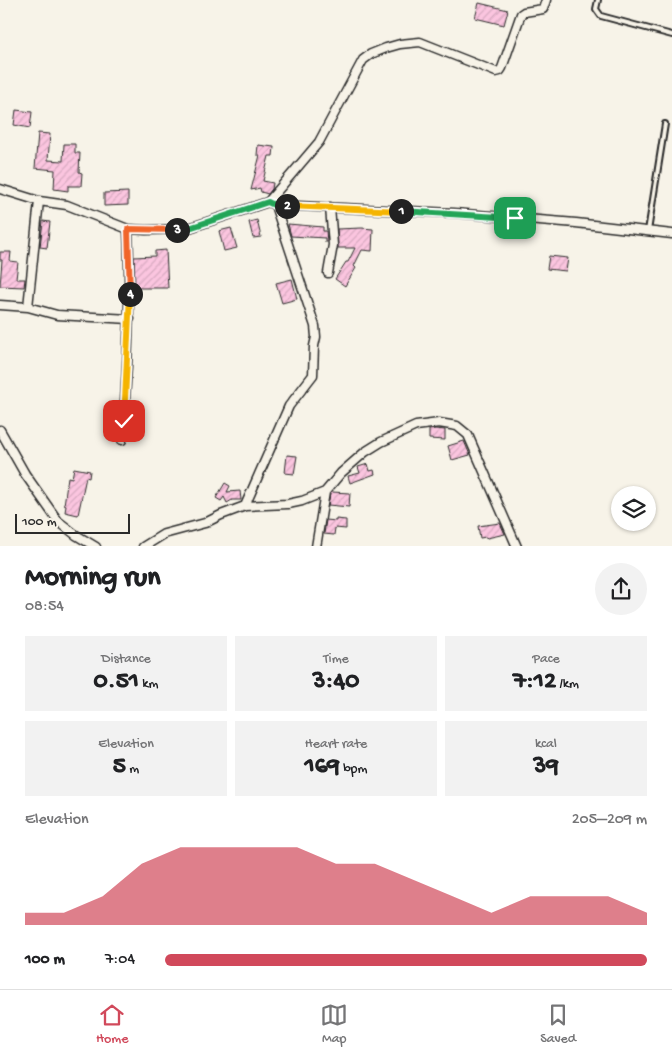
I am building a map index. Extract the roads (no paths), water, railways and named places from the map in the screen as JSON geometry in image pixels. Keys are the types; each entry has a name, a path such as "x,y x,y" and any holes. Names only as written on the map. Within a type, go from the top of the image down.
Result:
{"street":[{"path":"272,204 319,142 363,60 371,54 400,44 420,42 496,72 500,71 521,14 543,9 546,0"},
{"path":"0,189 39,201 67,205 128,229 186,229 272,204 454,213 576,223 672,234"},
{"path":"28,307 39,201"},
{"path":"245,506 289,406 313,375 315,326 272,204"},
{"path":"328,273 333,245 330,207"},
{"path":"122,440 130,319 128,229"},
{"path":"0,305 28,307 57,315 130,319"},
{"path":"143,546 164,534 205,523 245,506 288,504 325,492 351,464 381,442 416,426 439,423 457,426 468,434 517,546"},
{"path":"0,430 25,474 58,521 76,536 96,546"},
{"path":"316,546 325,492"}],"lane":[{"path":"598,0 596,9 601,16 672,35"},
{"path":"648,232 665,124"}]}
